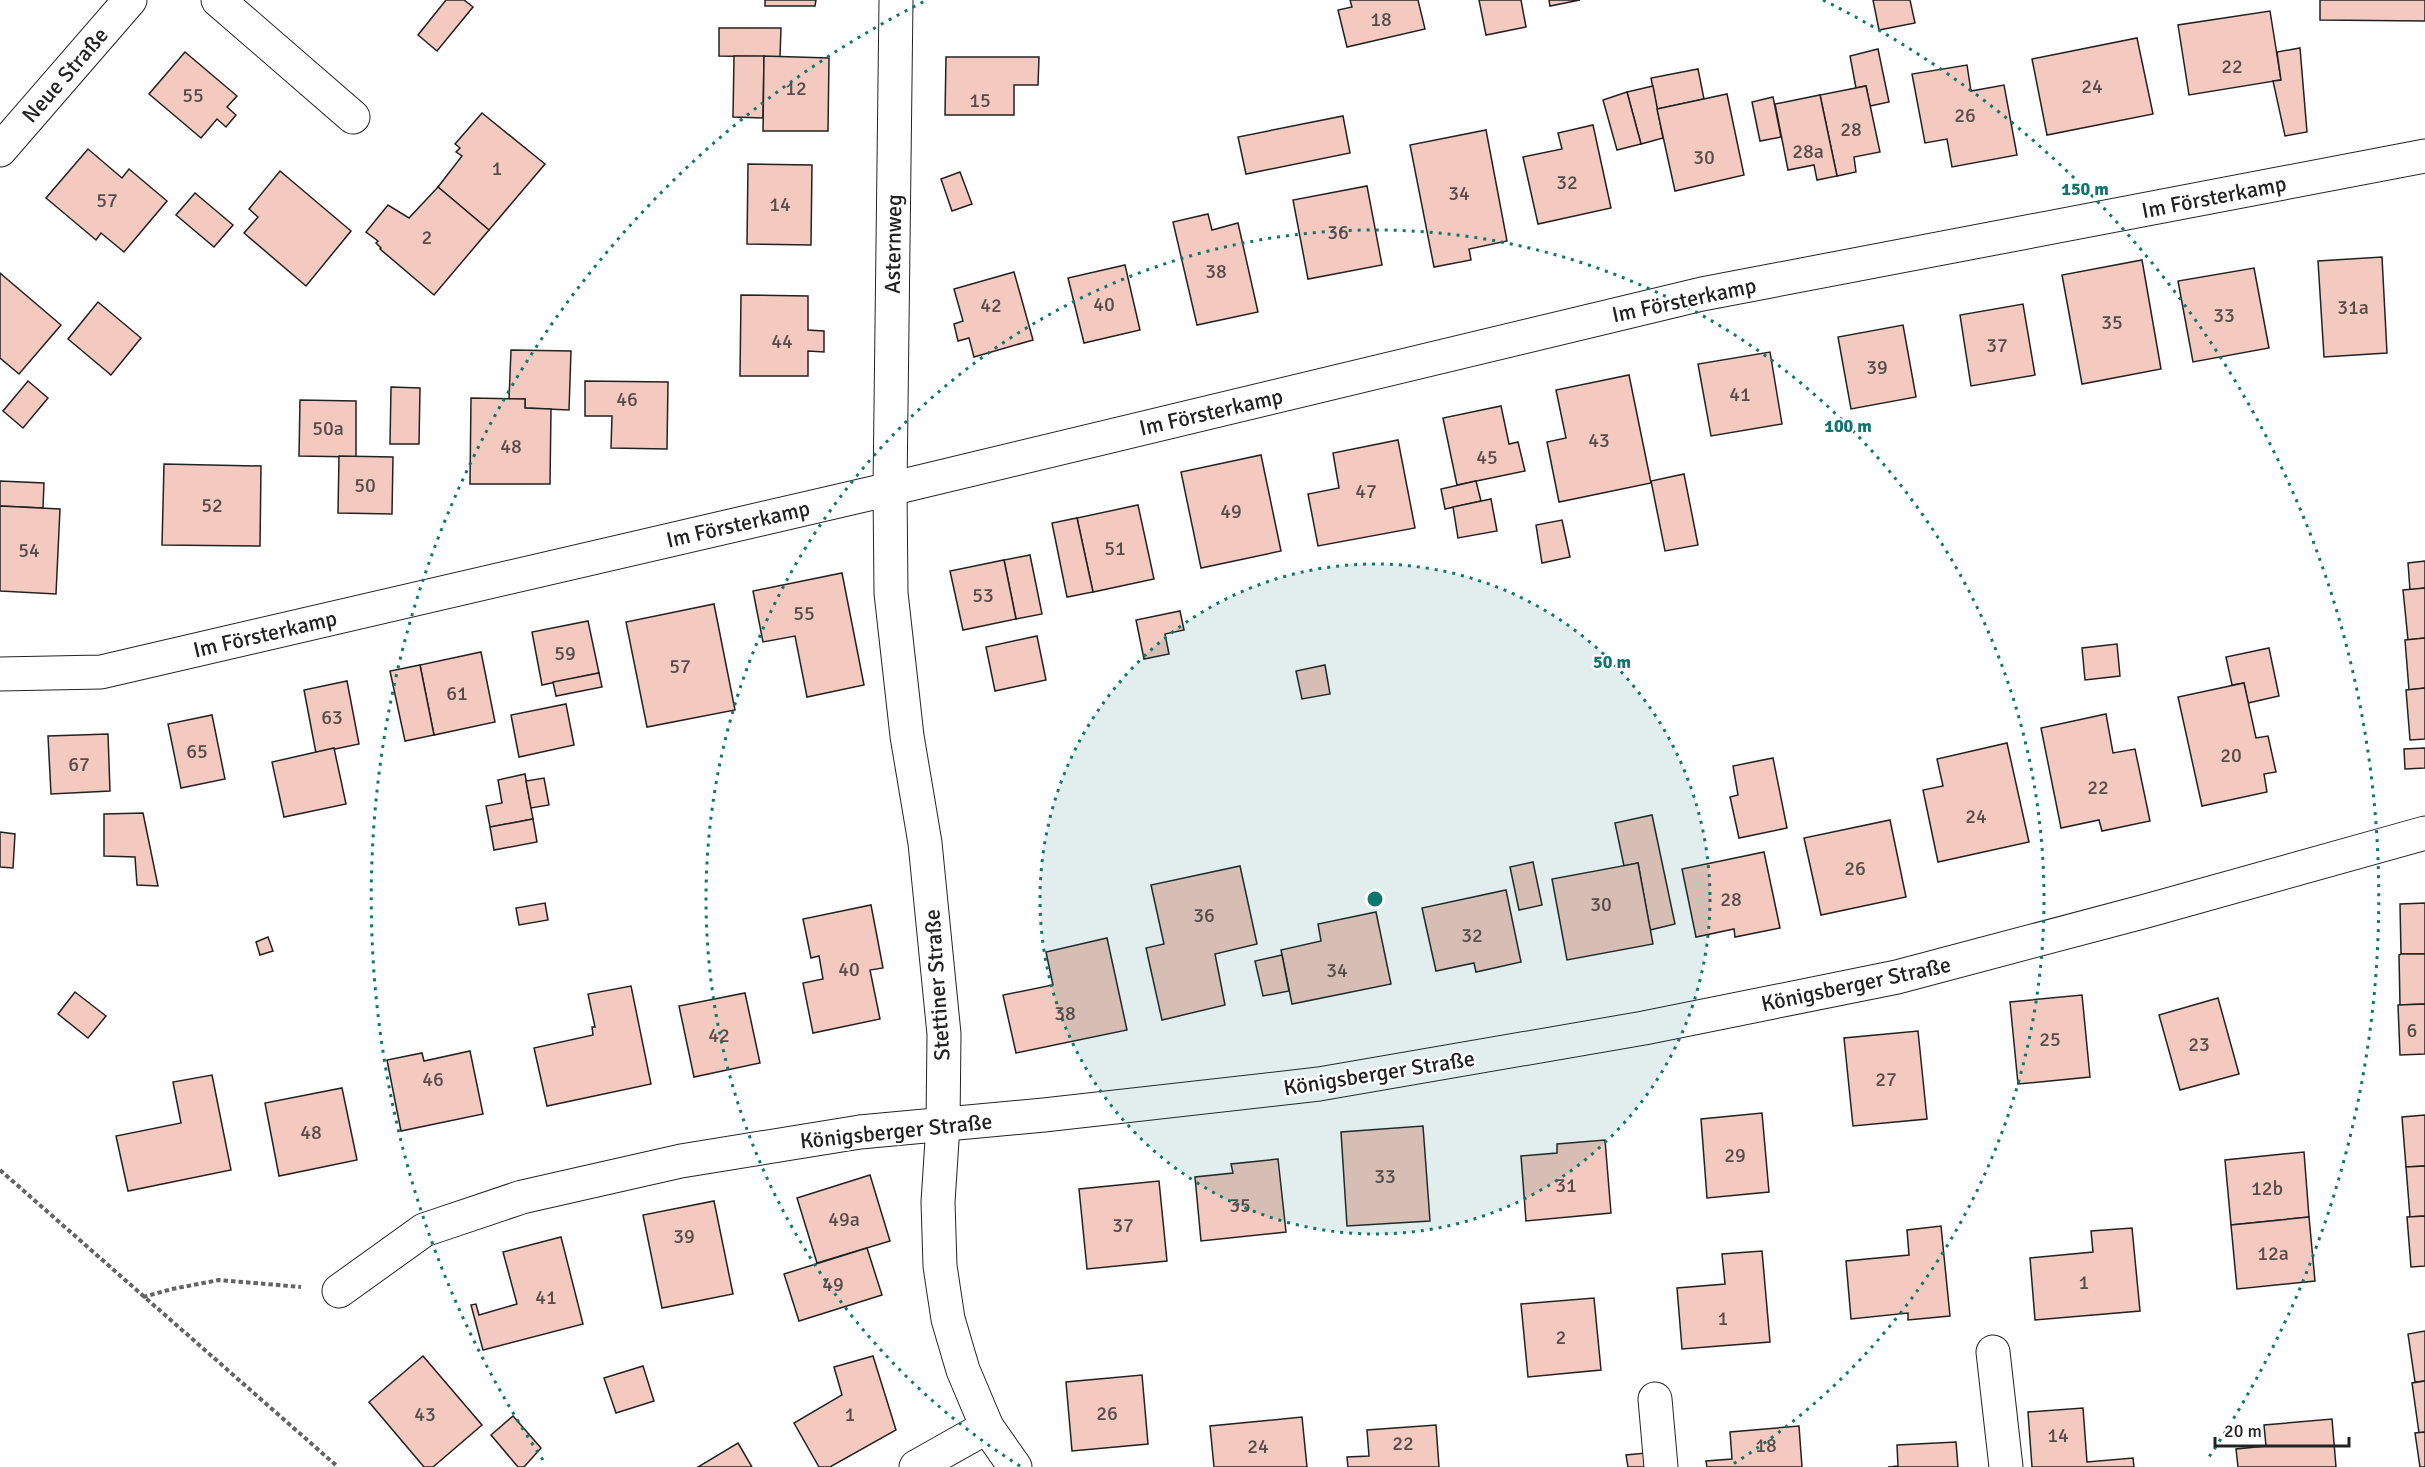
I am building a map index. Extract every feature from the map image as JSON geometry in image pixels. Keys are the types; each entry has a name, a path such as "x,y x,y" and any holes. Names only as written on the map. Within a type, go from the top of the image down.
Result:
{"street":[{"name":"Neue Straße","path":"0,150 130,0"},
{"path":"218,0 353,117"},
{"name":"Asternweg","path":"890,489 896,0"},
{"name":"Im Försterkamp","path":"0,674 101,672 890,489 1702,294 2425,156"},
{"name":"Stettiner Straße","path":"890,489 891,592 907,736 925,843 944,1034 943,1125 938,1202 940,1266 948,1319 957,1349 987,1427 1015,1467"},
{"name":"Königsberger Straße","path":"339,1291 424,1230 522,1197 681,1161 861,1132 1319,1084 1644,1028 1898,977 2425,833"},
{"path":"1993,1352 2006,1467"},
{"path":"1655,1399 1661,1467"},
{"path":"916,1467 987,1427"}],"path":[{"path":"0,1170 338,1467"},
{"path":"142,1297 172,1288 219,1280 339,1291"}],"building":[{"path":"446,0 464,0 473,7 437,51 418,35"},
{"path":"765,0 816,0 815,6 765,6"},
{"path":"1350,0 1418,0 1425,29 1347,47 1338,10 1352,7"},
{"path":"1479,0 1521,0 1526,27 1486,35"},
{"path":"1549,0 1580,0 1550,6"},
{"path":"1873,0 1910,0 1915,23 1879,30"},
{"path":"2320,0 2425,0 2425,21 2320,20"},
{"path":"2270,11 2281,80 2189,95 2178,25"},
{"path":"719,28 781,28 780,57 719,56"},
{"path":"2137,38 2153,114 2047,135 2032,59"},
{"path":"2300,48 2307,132 2285,136 2273,81 2281,80 2277,52"},
{"path":"1878,49 1889,102 1870,106 1866,86 1856,88 1850,56"},
{"path":"185,52 237,96 227,107 236,115 226,127 217,119 201,138 149,94"},
{"path":"734,56 764,56 763,118 733,117"},
{"path":"764,56 829,58 828,131 763,131"},
{"path":"946,57 1039,57 1038,85 1014,85 1014,115 945,115"},
{"path":"1967,65 1971,91 2004,85 2017,155 1952,167 1947,139 1925,143 1912,74"},
{"path":"1698,69 1704,99 1657,109 1651,78"},
{"path":"1653,86 1663,138 1641,144 1627,92"},
{"path":"1866,86 1880,152 1854,157 1856,172 1837,176 1820,95"},
{"path":"1627,92 1641,144 1617,150 1603,100"},
{"path":"1727,94 1744,175 1675,191 1657,109"},
{"path":"1820,95 1837,176 1817,180 1814,165 1788,170 1775,104"},
{"path":"1773,97 1781,137 1760,141 1752,102"},
{"path":"482,113 545,164 489,230 438,187 462,156 456,152 460,148 455,144"},
{"path":"1343,116 1350,153 1246,174 1238,137"},
{"path":"1593,125 1611,208 1538,224 1523,157 1562,149 1558,133"},
{"path":"1486,130 1507,241 1469,249 1471,260 1434,267 1410,145"},
{"path":"88,149 122,178 129,169 167,201 124,252 101,233 96,240 46,198"},
{"path":"748,164 812,165 811,245 747,244"},
{"path":"280,171 351,231 306,286 244,233 258,217 249,209"},
{"path":"960,172 972,204 952,211 941,179"},
{"path":"1367,186 1382,265 1308,279 1293,200"},
{"path":"438,187 489,230 434,295 380,249 376,243 378,241 366,232 388,205 409,218"},
{"path":"195,193 233,225 214,247 176,215"},
{"path":"1208,214 1212,230 1238,223 1258,312 1197,325 1173,222"},
{"path":"2382,257 2387,353 2324,357 2318,261"},
{"path":"2142,260 2161,369 2082,384 2062,275"},
{"path":"1125,265 1140,330 1084,343 1068,278"},
{"path":"2254,268 2269,348 2193,362 2178,281"},
{"path":"1014,272 1033,340 974,357 969,338 958,341 954,324 963,321 954,289"},
{"path":"0,273 61,325 19,374 0,358"},
{"path":"741,295 808,296 808,330 824,331 824,352 808,351 808,376 740,376"},
{"path":"98,302 141,338 111,375 68,339"},
{"path":"2023,304 2035,375 1971,386 1960,315"},
{"path":"1903,325 1916,397 1851,409 1838,337"},
{"path":"511,350 571,351 569,410 525,408 525,399 509,399"},
{"path":"1770,352 1782,424 1711,436 1698,364"},
{"path":"1629,375 1651,483 1559,502 1547,442 1566,438 1556,390"},
{"path":"28,381 48,398 23,428 3,411"},
{"path":"585,381 668,382 667,449 611,448 612,416 585,416"},
{"path":"391,387 420,388 419,444 390,444"},
{"path":"471,398 525,399 525,408 551,409 550,484 470,484"},
{"path":"300,400 356,401 356,457 299,456"},
{"path":"1501,406 1509,444 1518,442 1525,471 1457,485 1443,418"},
{"path":"1398,440 1415,528 1318,546 1308,494 1339,488 1333,453"},
{"path":"1261,455 1281,551 1201,568 1181,472"},
{"path":"339,456 393,457 392,514 338,513"},
{"path":"164,464 261,466 260,546 162,545"},
{"path":"1684,474 1698,545 1665,551 1651,481"},
{"path":"0,481 44,483 43,508 0,506"},
{"path":"1476,481 1481,501 1445,509 1441,489"},
{"path":"1491,499 1497,531 1458,538 1453,507"},
{"path":"1138,505 1154,579 1093,592 1077,518"},
{"path":"0,506 60,509 56,594 0,591"},
{"path":"1077,518 1093,592 1067,597 1052,523"},
{"path":"1562,520 1570,557 1542,563 1536,525"},
{"path":"1030,555 1042,614 1016,619 1004,560"},
{"path":"1004,560 1016,619 963,630 950,571"},
{"path":"2425,561 2425,588 2410,590 2408,563"},
{"path":"842,573 864,685 807,697 795,636 763,642 753,591"},
{"path":"2425,588 2425,638 2408,640 2403,590"},
{"path":"714,604 735,710 647,727 626,622"},
{"path":"1180,611 1184,630 1165,634 1169,654 1144,659 1136,620"},
{"path":"588,621 599,673 542,685 532,632"},
{"path":"1037,636 1046,680 995,691 986,647"},
{"path":"2425,638 2425,688 2409,690 2405,640"},
{"path":"2117,644 2120,676 2085,680 2082,648"},
{"path":"2269,648 2279,696 2248,703 2244,683 2232,685 2226,657"},
{"path":"481,652 495,722 434,735 420,665"},
{"path":"420,665 434,735 405,741 390,671"},
{"path":"1325,665 1330,694 1302,699 1296,671"},
{"path":"599,673 602,687 556,696 553,682"},
{"path":"347,681 359,744 316,753 304,690"},
{"path":"2244,683 2256,738 2268,736 2276,772 2264,774 2267,792 2202,806 2178,697"},
{"path":"2425,688 2425,739 2410,740 2406,690"},
{"path":"566,704 574,745 519,757 511,715"},
{"path":"2106,714 2113,753 2135,749 2150,821 2102,831 2099,820 2061,828 2041,728"},
{"path":"212,715 225,779 181,788 168,724"},
{"path":"108,734 110,791 51,794 48,736"},
{"path":"2007,743 2029,842 1938,862 1923,790 1943,786 1937,759"},
{"path":"334,748 346,804 284,817 272,762"},
{"path":"2425,748 2425,768 2405,769 2404,749"},
{"path":"1773,758 1787,828 1739,838 1730,797 1738,795 1733,766"},
{"path":"525,774 533,819 490,827 486,806 502,803 498,780"},
{"path":"544,778 549,805 531,808 526,781"},
{"path":"143,813 158,886 137,885 135,857 104,856 104,814"},
{"path":"1652,815 1675,924 1650,930 1638,863 1624,866 1615,823"},
{"path":"533,819 537,842 494,850 490,827"},
{"path":"1890,820 1906,897 1821,915 1804,838"},
{"path":"0,832 15,834 13,868 0,867"},
{"path":"1764,852 1780,928 1735,937 1734,929 1696,937 1682,869"},
{"path":"1533,862 1542,905 1519,910 1510,867"},
{"path":"1638,863 1653,944 1567,960 1552,879"},
{"path":"1240,866 1257,944 1215,954 1225,1005 1162,1020 1146,948 1164,944 1151,885"},
{"path":"1506,890 1521,962 1476,972 1474,963 1436,971 1422,908"},
{"path":"545,903 548,920 519,925 516,908"},
{"path":"2425,903 2425,954 2401,954 2400,904"},
{"path":"871,905 883,968 870,970 880,1019 813,1033 803,983 823,979 819,956 811,958 803,919"},
{"path":"1376,912 1391,984 1292,1004 1281,950 1321,941 1318,924"},
{"path":"268,937 273,951 260,955 256,942"},
{"path":"1107,938 1127,1030 1016,1053 1003,995 1053,985 1046,952"},
{"path":"2425,954 2425,1004 2400,1005 2399,955"},
{"path":"1282,955 1289,991 1263,996 1255,961"},
{"path":"631,986 651,1084 547,1106 534,1048 593,1035 592,1027 595,1027 588,994"},
{"path":"75,992 106,1016 88,1038 58,1014"},
{"path":"745,993 760,1063 694,1077 679,1006"},
{"path":"2082,995 2090,1077 2018,1084 2010,1002"},
{"path":"2218,998 2239,1074 2180,1090 2159,1015"},
{"path":"2425,1004 2425,1054 2400,1055 2398,1005"},
{"path":"1918,1031 1927,1119 1853,1126 1844,1038"},
{"path":"470,1051 483,1114 401,1131 387,1060 422,1053 424,1061"},
{"path":"212,1075 231,1170 128,1191 116,1136 181,1123 173,1082"},
{"path":"342,1088 357,1160 279,1176 265,1103"},
{"path":"1762,1113 1769,1192 1707,1198 1701,1119"},
{"path":"2425,1115 2425,1166 2406,1167 2402,1117"},
{"path":"1423,1126 1430,1221 1347,1226 1341,1132"},
{"path":"1605,1140 1611,1213 1526,1221 1521,1156 1557,1153 1557,1144"},
{"path":"2304,1152 2309,1217 2231,1225 2225,1160"},
{"path":"1278,1159 1286,1232 1201,1241 1195,1177 1233,1173 1231,1164"},
{"path":"2425,1166 2425,1216 2410,1217 2406,1167"},
{"path":"870,1175 890,1241 817,1263 797,1198"},
{"path":"1159,1181 1167,1261 1087,1269 1079,1189"},
{"path":"714,1201 733,1294 662,1308 643,1215"},
{"path":"2425,1216 2425,1266 2411,1267 2407,1217"},
{"path":"2309,1217 2315,1281 2237,1289 2231,1225"},
{"path":"1941,1226 1950,1316 1908,1320 1908,1313 1851,1319 1846,1261 1909,1255 1907,1230"},
{"path":"2132,1228 2140,1311 2035,1320 2030,1258 2093,1252 2091,1231"},
{"path":"561,1237 583,1324 483,1350 471,1305 476,1304 479,1315 517,1304 503,1252"},
{"path":"867,1248 882,1295 799,1321 784,1274"},
{"path":"1762,1251 1770,1342 1682,1349 1677,1288 1725,1284 1722,1254"},
{"path":"1594,1298 1601,1370 1528,1377 1521,1304"},
{"path":"2425,1331 2425,1381 2415,1382 2408,1334"},
{"path":"423,1356 482,1425 433,1467 424,1467 369,1402"},
{"path":"873,1356 896,1430 830,1467 819,1467 794,1423 842,1395 834,1367"},
{"path":"643,1366 654,1401 616,1413 604,1378"},
{"path":"1142,1375 1148,1444 1072,1451 1066,1382"},
{"path":"2425,1381 2425,1432 2419,1433 2412,1383"},
{"path":"2083,1408 2087,1462 2133,1458 2134,1467 2032,1467 2028,1412"},
{"path":"513,1416 541,1448 524,1467 518,1467 491,1435"},
{"path":"1302,1417 1307,1467 1214,1467 1210,1426"},
{"path":"2332,1419 2336,1467 2238,1467 2236,1449 2266,1446 2264,1425"},
{"path":"1436,1425 1439,1467 1348,1467 1347,1457 1369,1456 1367,1430"},
{"path":"1799,1426 1802,1467 1707,1467 1706,1461 1732,1459 1730,1432"},
{"path":"2425,1432 2425,1467 2420,1467 2415,1433"},
{"path":"1956,1442 1958,1467 1888,1467 1898,1466 1897,1445"},
{"path":"738,1443 752,1467 698,1467"},
{"path":"1646,1453 1647,1467 1628,1467 1626,1455"}]}
